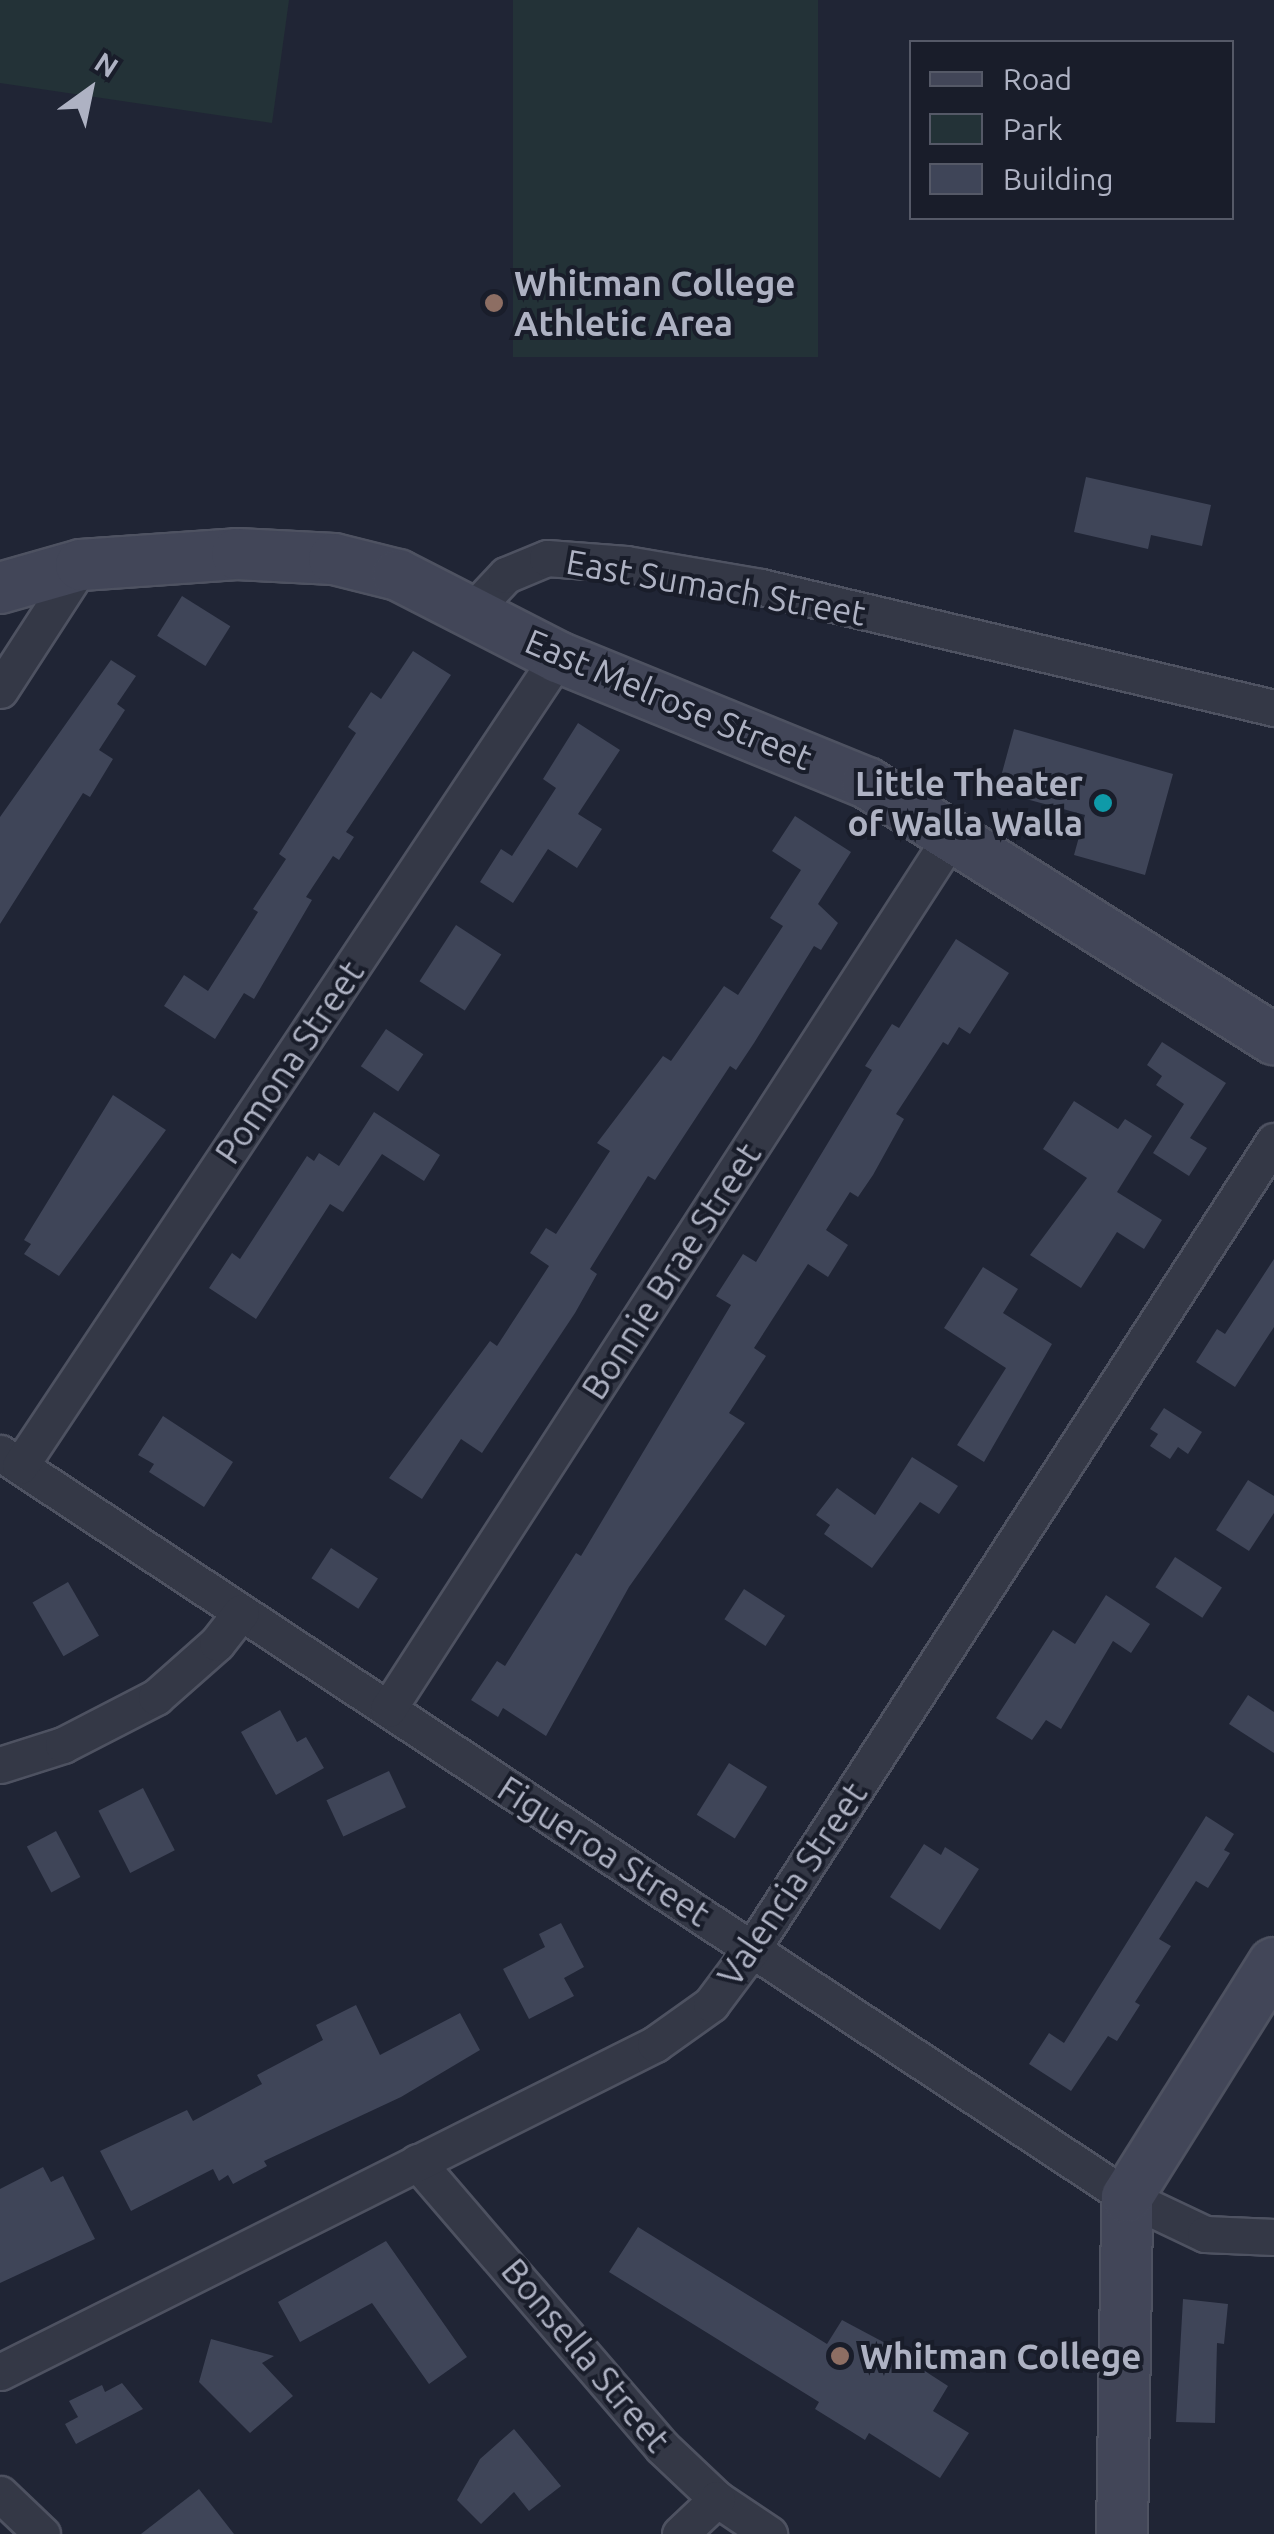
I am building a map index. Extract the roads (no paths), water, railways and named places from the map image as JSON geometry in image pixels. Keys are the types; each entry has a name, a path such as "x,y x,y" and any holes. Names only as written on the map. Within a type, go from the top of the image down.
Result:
{"street":[{"path":"0,588 81,564 236,554 334,560 398,575 473,610"},
{"name":"East Sumach Street","path":"473,610 506,576 547,558 626,564 761,587 1274,708"},
{"path":"0,690 81,564"},
{"name":"East Melrose Street","path":"473,610 558,657 867,783 954,832 1274,1039"},
{"name":"Pomona Street","path":"10,1460 558,657"},
{"name":"Bonnie Brae Street","path":"388,1709 954,832"},
{"name":"Valencia Street","path":"0,2372 684,2026 752,1949 1274,1142"},
{"name":"Figueroa Street","path":"10,1460 1127,2197 1205,2234 1274,2237"},
{"path":"0,1764 63,1745 156,1697 218,1643 241,1612"},
{"path":"1122,2534 1127,2197 1274,1963"},
{"name":"Bonsella Street","path":"417,2162 615,2396 717,2499 768,2534"},
{"path":"0,2494 42,2534"},
{"path":"680,2534 717,2499"}],"place":[{"name":"Whitman College Athletic Area","path":"494,303"},
{"name":"Little Theater of Walla Walla","path":"1103,803"},
{"name":"Whitman College","path":"840,2356"}]}
